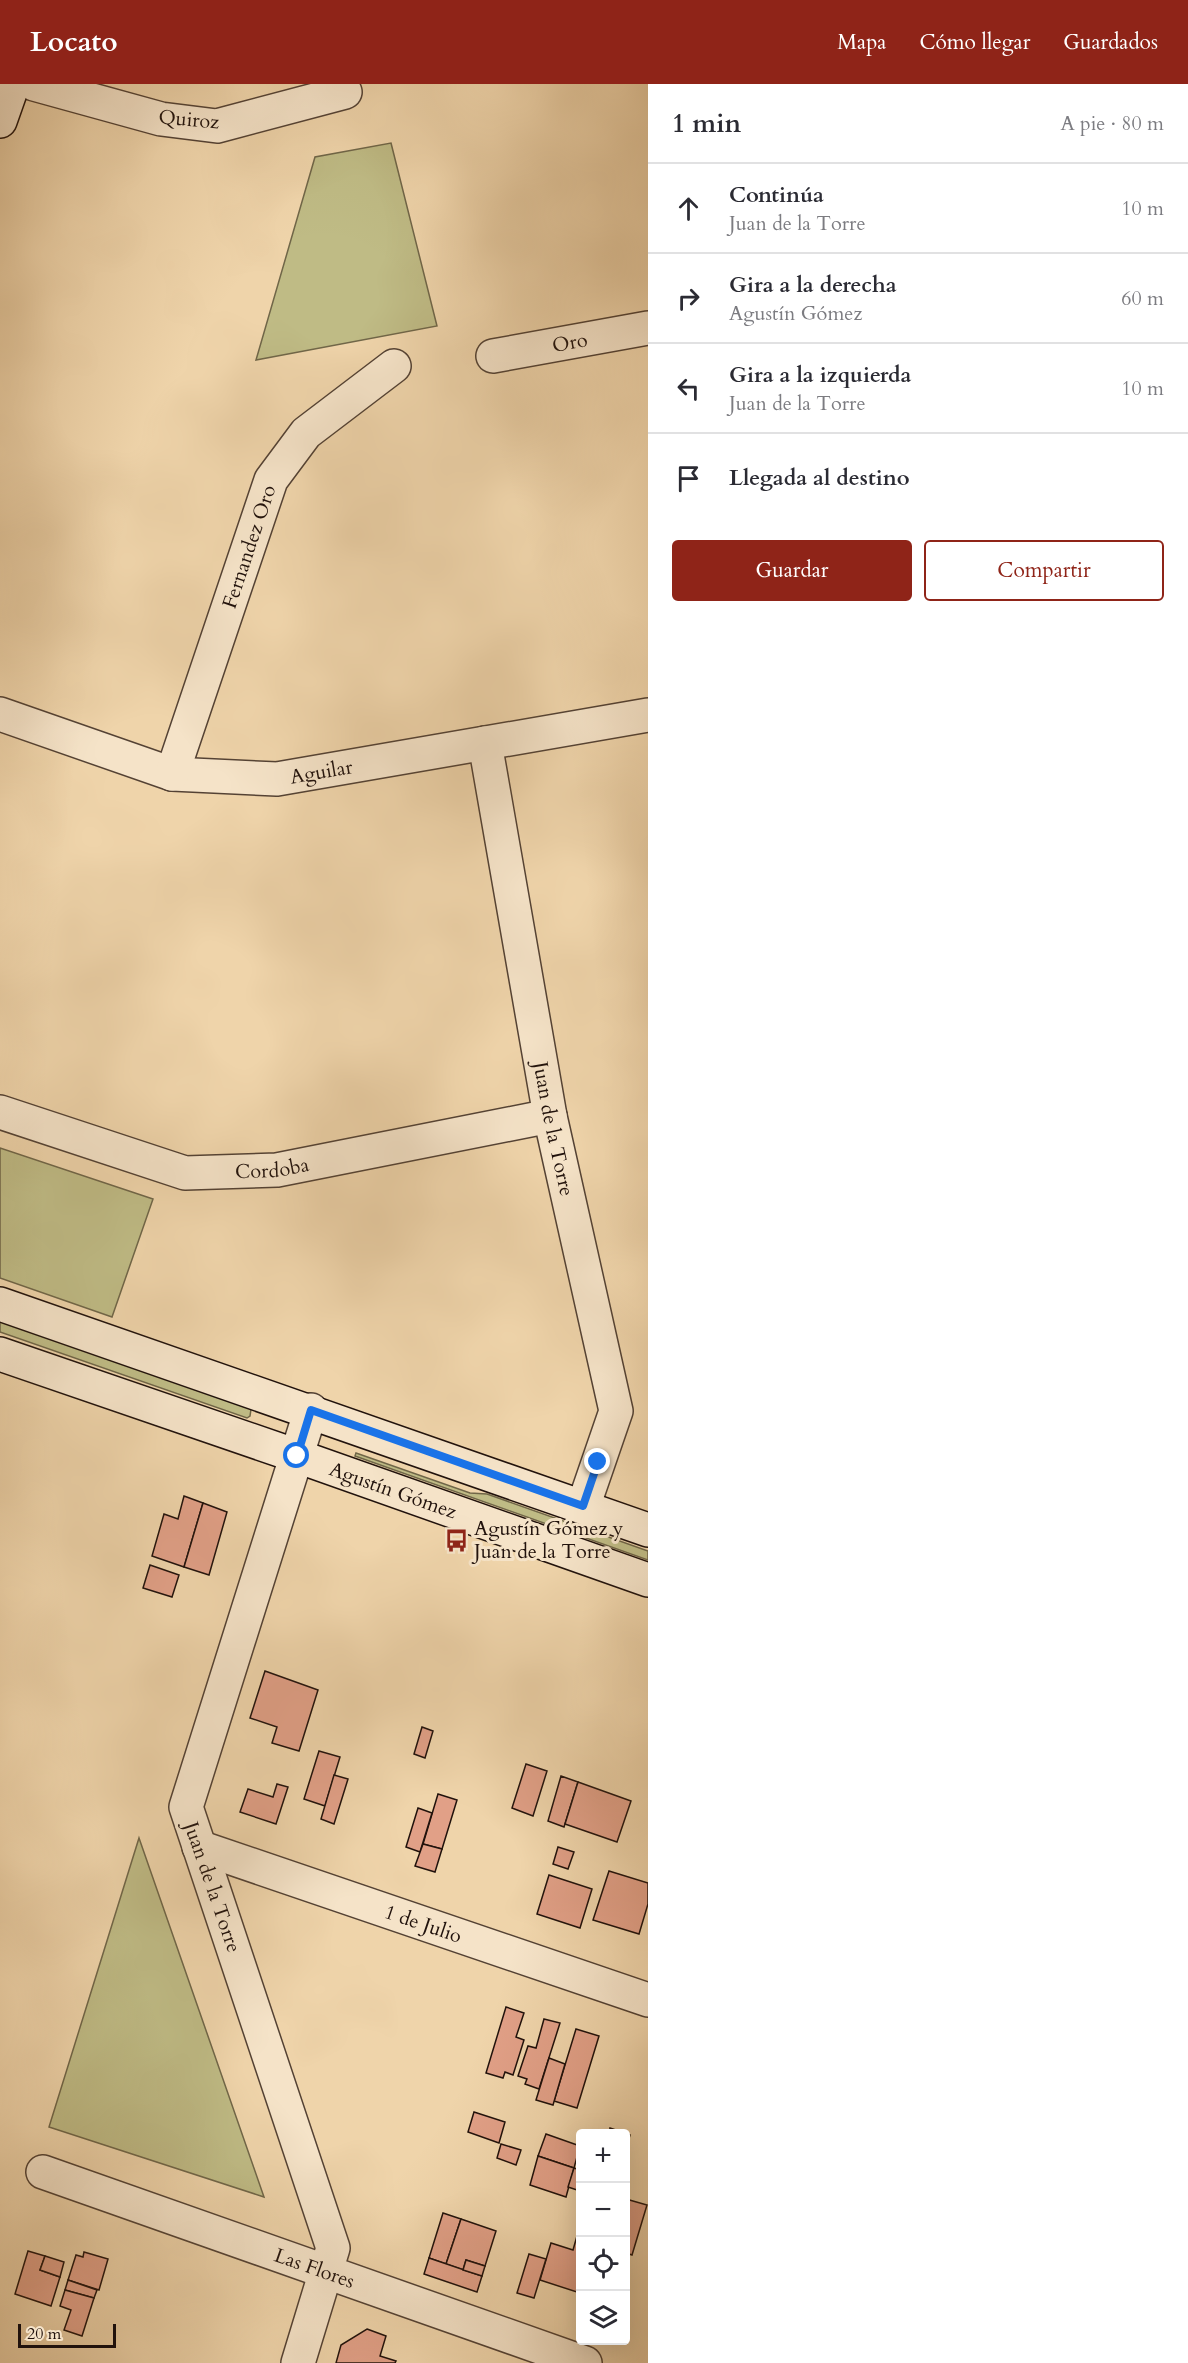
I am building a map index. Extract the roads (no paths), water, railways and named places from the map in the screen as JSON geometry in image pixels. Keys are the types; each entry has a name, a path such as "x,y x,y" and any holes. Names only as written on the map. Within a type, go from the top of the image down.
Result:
{"street":[{"path":"0,121 13,84"},
{"name":"Quiroz","path":"34,84 161,118 217,126 345,92"},
{"name":"Oro","path":"493,356 648,328"},
{"name":"Fernandez Oro","path":"172,774 271,480 306,433 394,366"},
{"name":"Aguilar","path":"0,714 172,774 277,779 648,715"},
{"name":"Juan de la Torre","path":"485,743 550,1116 616,1412 583,1506"},
{"name":"Cordoba","path":"0,1112 185,1173 277,1170 550,1116"},
{"path":"0,1304 311,1410 648,1530"},
{"name":"Agustín Gómez","path":"0,1354 648,1580"},
{"name":"Juan de la Torre","path":"298,2363 333,2248 186,1807 311,1410"},
{"name":"1 de Julio","path":"200,1847 648,2000"},
{"name":"Las Flores","path":"43,2172 585,2363"}],"place":[{"name":"Agustín Gómez y Juan de la Torre","path":"456,1540"}]}
